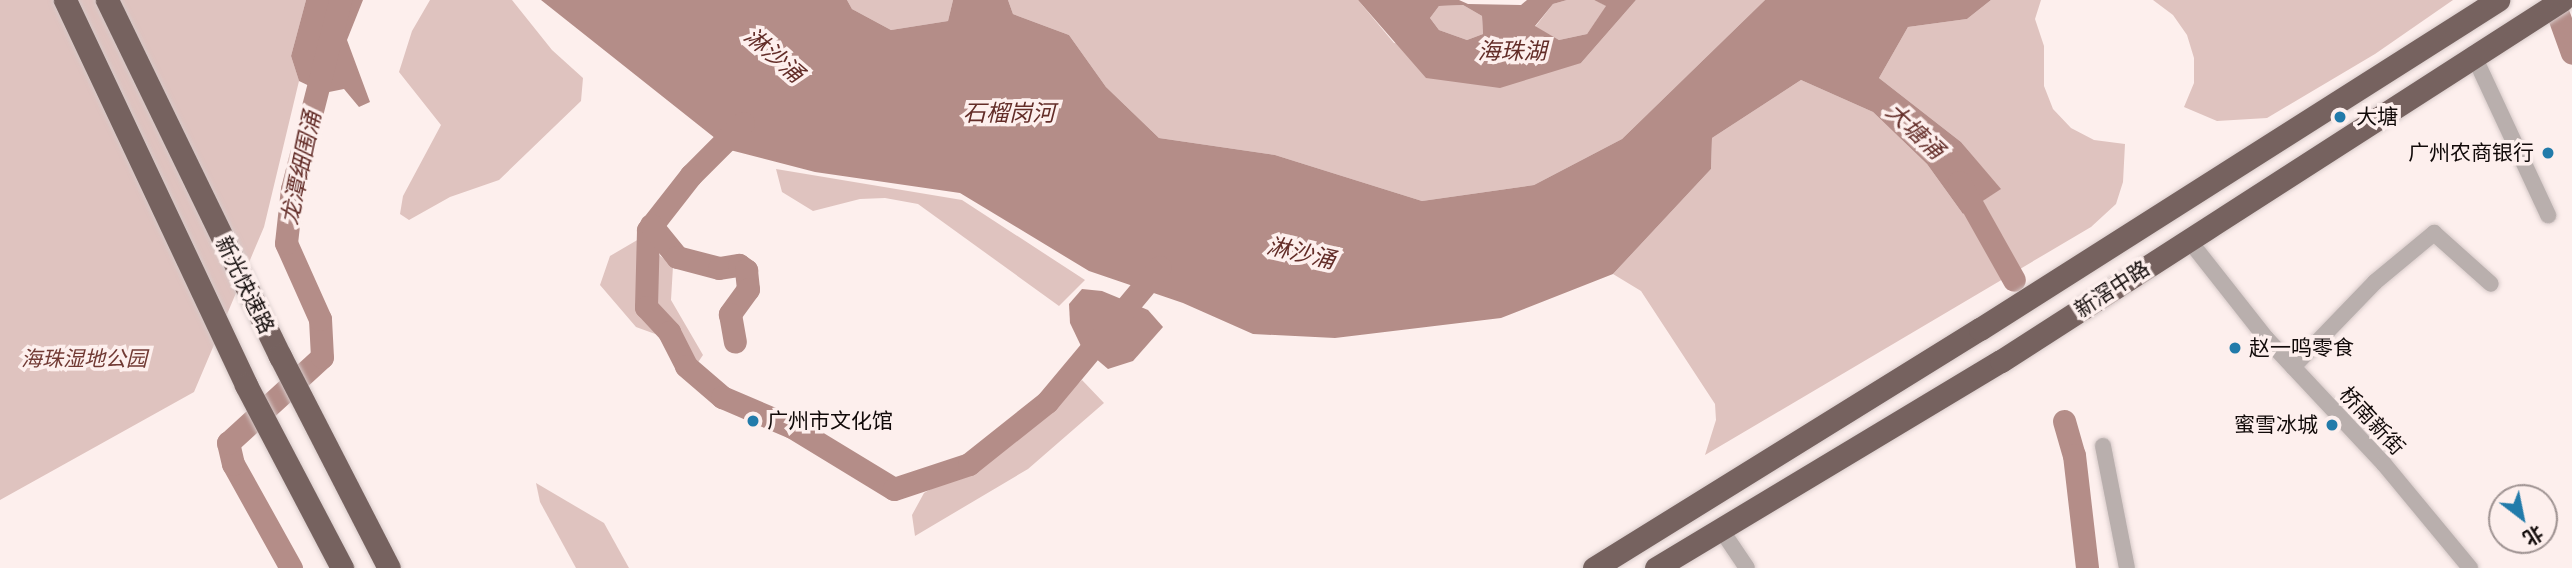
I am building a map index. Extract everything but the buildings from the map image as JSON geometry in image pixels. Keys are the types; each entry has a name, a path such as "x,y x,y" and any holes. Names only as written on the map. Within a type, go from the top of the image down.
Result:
{"highway":[{"name":"新光快速路","path":"65,0 246,385 340,568"},
{"name":"新光快速路","path":"107,0 280,356 389,568"},
{"path":"114,0 123,34"},
{"name":"新滘中路","path":"1594,568 1969,336 2498,0"},
{"name":"新滘中路","path":"1656,568 2001,361 2473,54 2562,0"},
{"path":"368,526 397,568"}],"street":[{"path":"2473,54 2548,215"},
{"path":"2293,367 2375,282 2434,233 2491,284"},
{"name":"桥南新街","path":"2188,239 2244,312 2384,464 2470,568"},
{"path":"2102,446 2127,568"},
{"path":"1720,528 1747,568"}],"green space":[{"name":"海珠湿地公园","path":"0,0 306,0 291,56 299,81 264,227 194,392 0,500"},
{"path":"430,0 512,0 552,50 583,78 581,101 499,180 450,197 409,220 400,214 403,196 441,125 399,72 412,31"},
{"path":"847,0 953,0 948,21 891,30 852,9"},
{"path":"1008,0 1358,0 1394,43 1581,63 1636,0 1765,0 1622,139 1534,185 1422,201 1275,155 1159,138 1106,87 1069,35 1013,14"},
{"path":"1567,0 1594,0 1607,6 1587,34 1559,40 1535,27 1553,4"},
{"path":"1991,0 2041,0 2035,19 2044,46 2044,86 2053,109 2071,128 2094,140 2125,144 2123,182 2116,204 2091,227 1705,455 1716,420 1715,404 1641,291 1613,274 1711,169 1712,138 1801,80 1873,112 1927,164 1963,214 2000,189 1961,142 1879,78 1908,27 1967,19"},
{"path":"2153,0 2453,0 2375,54 2267,118 2217,121 2184,107 2194,83 2194,58 2187,35 2173,15"},
{"path":"1463,5 1482,16 1483,34 1467,40 1439,30 1430,18 1439,6"},
{"path":"776,169 962,200 1085,280 1059,306 918,204 885,198 860,199 813,211 782,192"},
{"path":"639,239 673,266 671,300 703,355 686,380 658,335 636,327 600,285 610,256"},
{"path":"1082,380 1104,403 1028,469 915,536 912,515 924,493 995,452"},
{"path":"536,483 604,523 629,568 576,568 540,502"}],"water":[{"path":"306,0 363,0 347,40 370,102 359,107 344,89 324,93 299,81 291,56"},
{"name":"石榴岗河","path":"541,0 847,0 852,9 891,30 948,21 953,0 1008,0 1013,14 1069,35 1106,87 1159,138 1275,155 1422,201 1534,185 1622,139 1765,0 1991,0 1967,19 1908,27 1879,78 1961,142 2001,189 1963,214 1927,164 1873,112 1801,80 1712,138 1711,169 1613,274 1501,318 1335,338 1253,334 1183,303 1089,271 960,193 815,172 730,150"},
{"name":"海珠湖","path":"1358,0 1459,0 1468,4 1521,5 1527,0 1567,0 1553,4 1535,26 1559,40 1587,34 1606,6 1594,0 1636,0 1581,63 1500,88 1426,78","holes":["1463,5 1482,16 1483,34 1467,40 1439,30 1430,18 1439,6"]},
{"path":"1082,289 1102,291 1148,310 1163,327 1133,361 1108,369 1081,346 1070,323 1069,304"}],"waterway":[{"name":"龙潭细围涌","path":"291,568 233,464 228,443 322,357 320,319 286,243 292,189 340,0"},
{"path":"2553,0 2572,53"},
{"path":"743,123 691,175 648,230 646,307 669,332 686,366 722,397 792,427 894,489 969,464 1047,402 1160,267"},
{"name":"大塘涌","path":"1959,182 2014,280"},
{"path":"651,225 677,257 719,268 739,265 746,270 748,289 730,314 735,342"},
{"name":"大塘涌","path":"2064,421 2074,455 2087,568"}],"place":[{"name":"大塘","path":"2340,117"},
{"name":"广州农商银行","path":"2548,153"},
{"name":"赵一鸣零食","path":"2235,348"},
{"name":"广州市文化馆","path":"753,421"},
{"name":"蜜雪冰城","path":"2332,425"}],"water label":[{"name":"淋沙涌","path":"774,55"},
{"name":"淋沙涌","path":"1301,253"}]}
